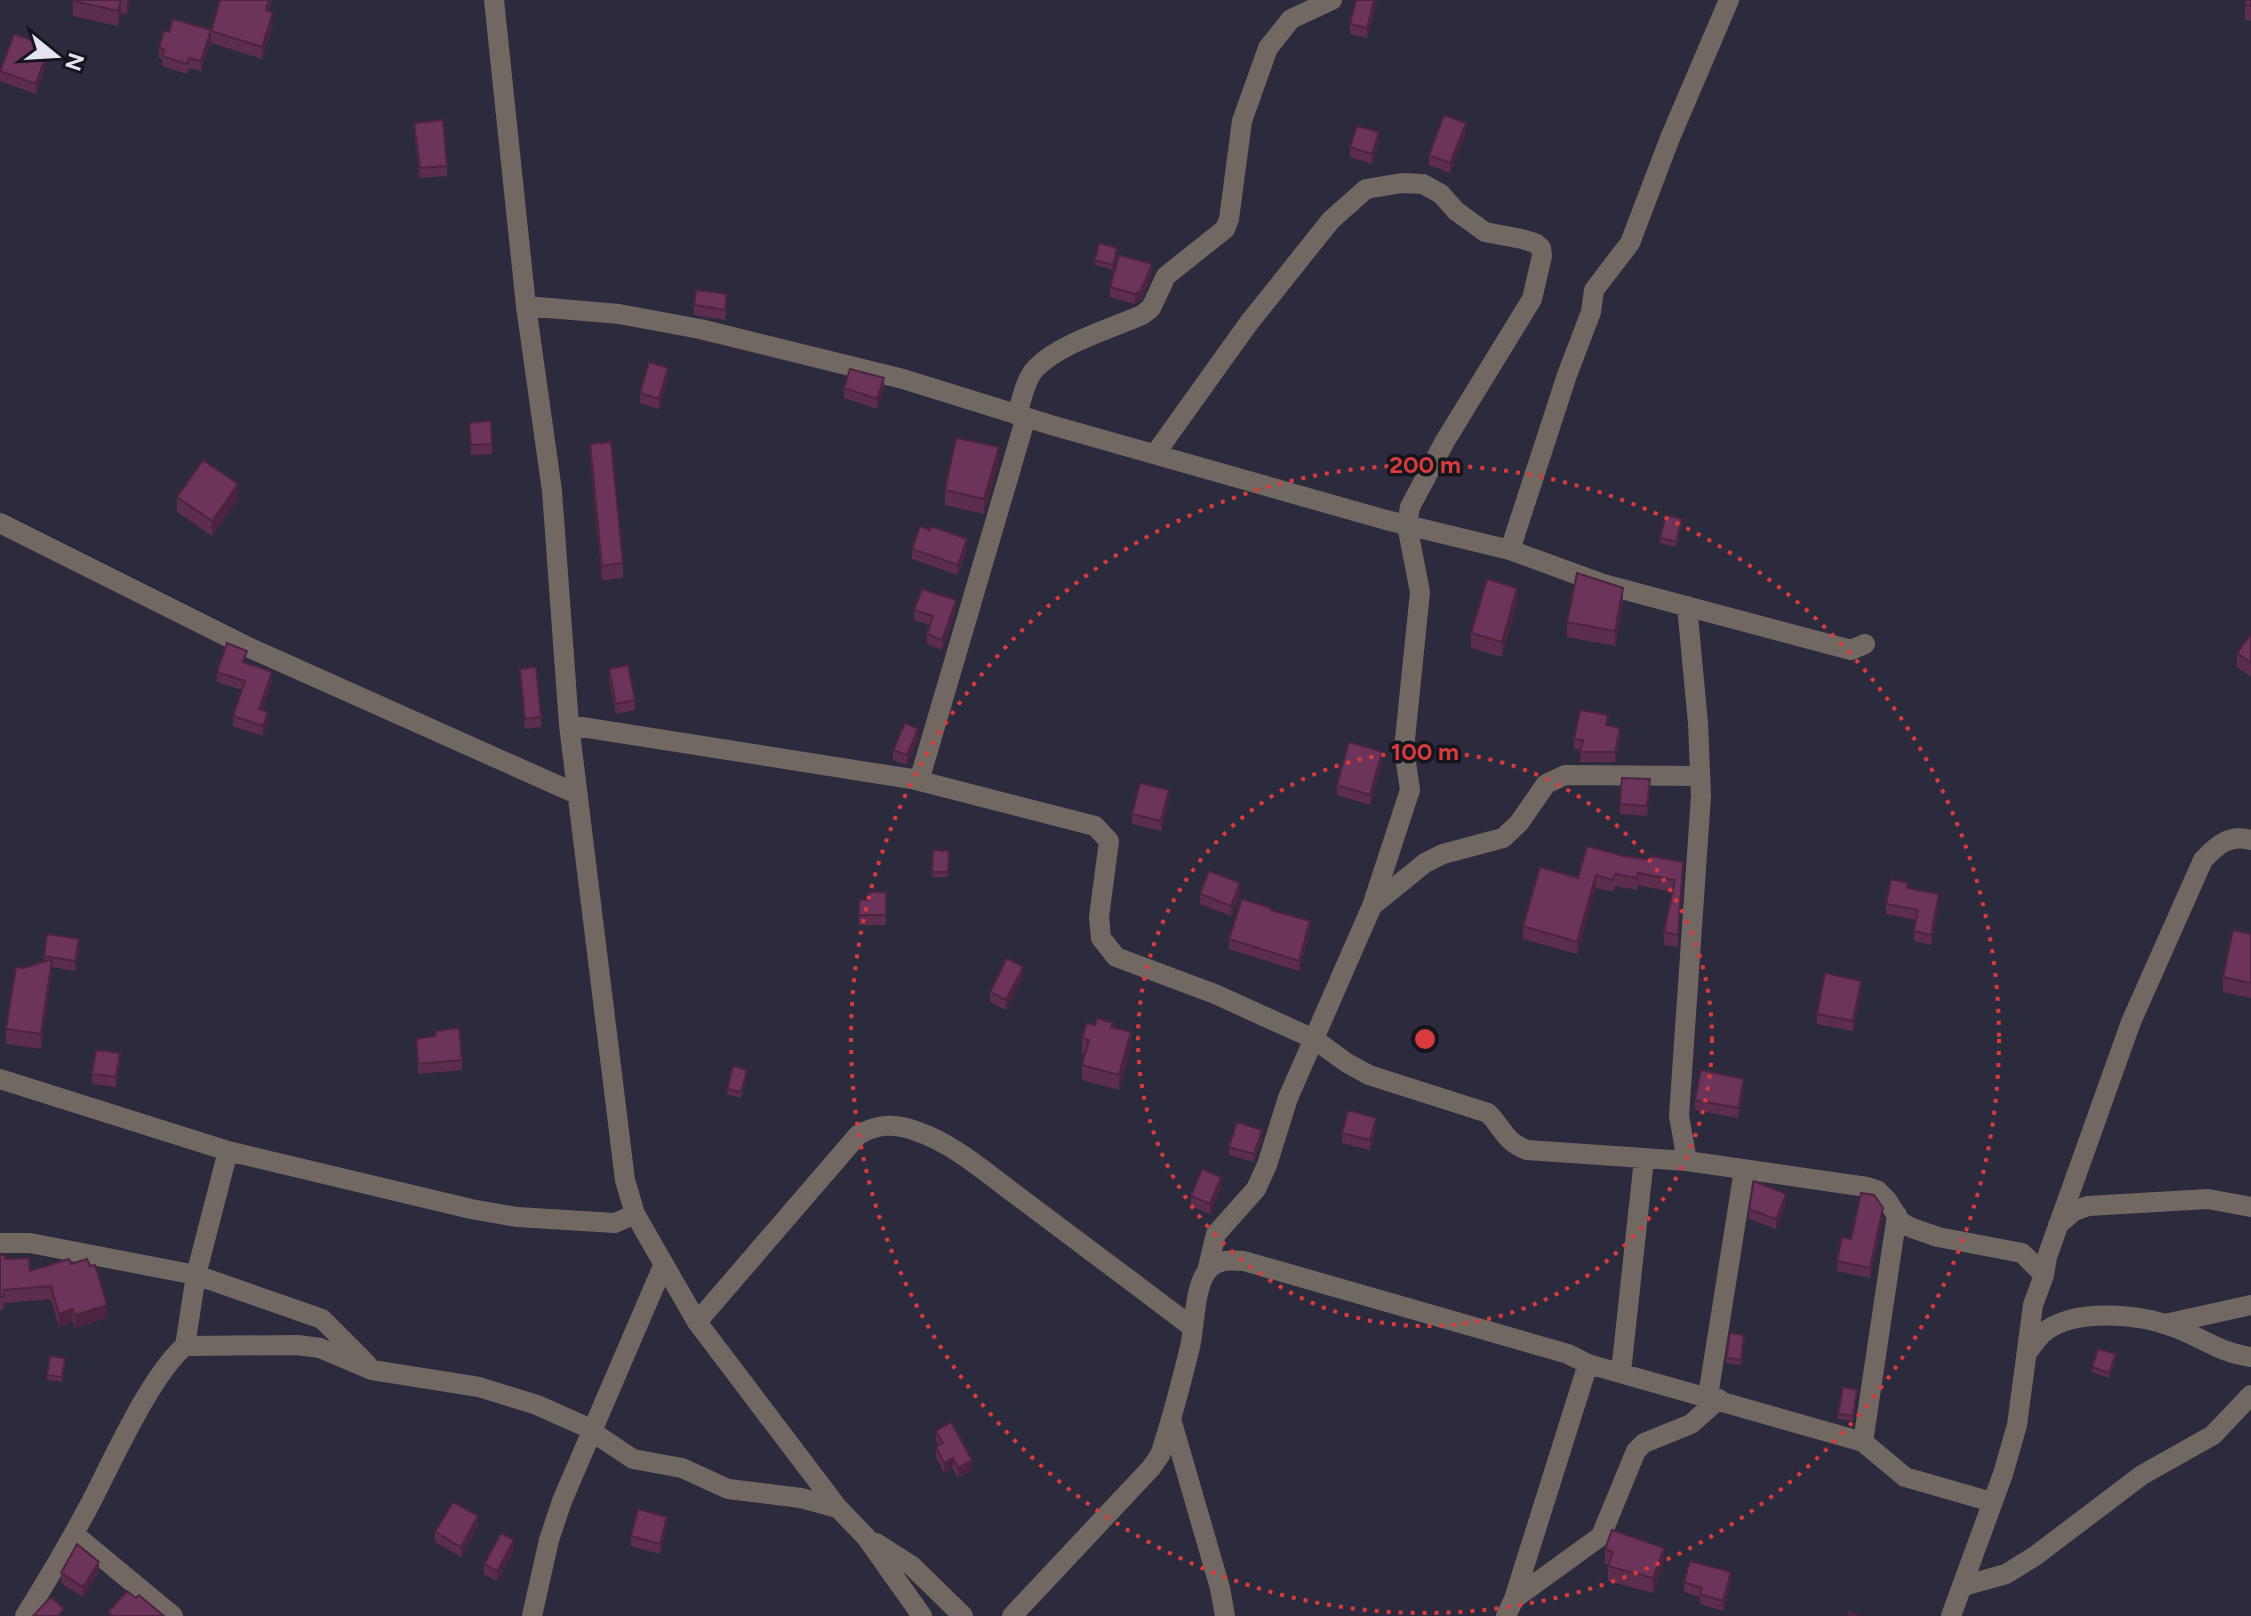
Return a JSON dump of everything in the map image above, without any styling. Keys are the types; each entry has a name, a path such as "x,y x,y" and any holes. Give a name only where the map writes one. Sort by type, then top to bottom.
{"street":[{"path":"494,0 526,306 552,491 569,725 625,1180 635,1214 697,1322 838,1508 866,1537 922,1616"},
{"path":"919,781 1022,416 1026,385 1035,368 1063,349 1142,315 1151,308 1166,276 1225,229 1242,121 1268,48 1291,19 1332,0"},
{"path":"1510,550 1591,312 1594,290 1630,243 1670,138 1729,0"},
{"path":"1012,1616 1160,1455 1193,1328 1200,1283 1207,1271 1216,1234 1256,1189 1267,1165 1288,1098 1372,906 1410,790 1404,749 1412,643 1420,592 1407,525 1410,507 1419,486 1532,299 1541,248 1535,243 1485,232 1469,222 1441,194 1423,184 1402,183 1366,189 1331,220 1248,324 1155,454"},
{"path":"526,306 619,314 700,329 903,379 1022,416 1407,525 1510,550 1603,584 1851,650 1865,644"},
{"path":"0,523 250,648 577,794"},
{"path":"1687,606 1700,776 1699,856 1679,1116 1687,1161"},
{"path":"569,725 919,781 1095,826 1109,841 1099,917 1101,938 1116,957 1215,994 1314,1039 1369,1075 1488,1113 1498,1123 1507,1140 1527,1150 1687,1161 1867,1187 1877,1190 1901,1222 1912,1228 1938,1237 2022,1253 2044,1275"},
{"path":"1372,906 1425,863 1443,854 1503,838 1519,823 1546,784 1565,775 1700,776"},
{"path":"1951,1616 2017,1425 2033,1305 2047,1257 2131,1022 2203,860 2219,844 2230,839 2251,840"},
{"path":"0,1079 228,1151 471,1209 517,1217 615,1223 635,1214"},
{"path":"697,1322 858,1135 873,1127 890,1125 933,1138 972,1163 1193,1328"},
{"path":"185,1346 196,1275 228,1151"},
{"path":"1621,1372 1644,1159"},
{"path":"1510,1607 1601,1536 1636,1451 1644,1443 1691,1424 1714,1398 1744,1170"},
{"path":"2058,1225 2074,1211 2088,1206 2208,1199 2251,1207"},
{"path":"1863,1442 1897,1215"},
{"path":"0,1243 30,1243 196,1275 322,1319 372,1370"},
{"path":"1207,1271 1218,1262 1244,1261 1568,1354 1588,1364 1863,1442 1905,1477 1992,1502"},
{"path":"532,1616 558,1514 663,1266"},
{"path":"2165,1324 2251,1305"},
{"path":"2026,1354 2044,1333 2058,1324 2102,1315 2165,1324 2218,1350 2251,1357"},
{"path":"25,1616 74,1534 145,1401 173,1356 185,1346 308,1346 372,1370 479,1387 537,1405 594,1431 633,1459 694,1472 728,1489 801,1498 838,1508"},
{"path":"1510,1607 1588,1364"},
{"path":"1963,1586 2006,1574 2035,1556 2142,1475 2213,1435 2251,1395"},
{"path":"1171,1419 1220,1588 1225,1616"},
{"path":"74,1534 173,1616"},
{"path":"866,1537 912,1566 963,1616"}],"building":[{"path":"73,0 121,0 118,11"},
{"path":"220,0 269,0 266,10 273,12 262,47 211,31"},
{"path":"1356,0 1374,0 1367,28 1350,24"},
{"path":"173,19 211,30 201,61 189,58 187,64 162,56 164,49 159,48 164,30 169,32"},
{"path":"14,34 49,46 36,84 0,71"},
{"path":"1444,115 1466,123 1450,163 1429,155"},
{"path":"443,120 447,166 420,168 414,123"},
{"path":"1357,126 1379,132 1372,154 1350,147"},
{"path":"1099,243 1117,248 1113,265 1095,260"},
{"path":"1119,255 1152,264 1141,290 1135,294 1110,287"},
{"path":"696,290 727,294 725,310 694,305"},
{"path":"649,362 668,368 659,399 640,393"},
{"path":"850,369 884,378 877,399 844,388"},
{"path":"491,421 492,444 471,445 469,423"},
{"path":"956,438 999,447 984,499 945,490"},
{"path":"611,442 623,563 602,566 590,444"},
{"path":"203,460 238,484 212,521 177,497"},
{"path":"1666,515 1682,519 1676,542 1660,538"},
{"path":"920,526 930,530 931,526 967,539 958,565 912,549"},
{"path":"1577,573 1623,588 1615,631 1567,622"},
{"path":"1487,579 1517,588 1502,642 1471,633"},
{"path":"922,589 956,600 942,640 927,634 933,616 914,610"},
{"path":"2251,634 2251,663 2237,653"},
{"path":"227,643 247,651 243,662 272,672 259,709 268,712 263,726 233,716 245,681 217,672"},
{"path":"628,665 635,700 616,704 609,669"},
{"path":"536,667 541,717 525,719 520,669"},
{"path":"1580,710 1608,715 1606,725 1620,728 1615,752 1580,752 1583,740 1574,739"},
{"path":"905,723 918,729 907,755 893,750"},
{"path":"1349,742 1382,752 1370,795 1337,785"},
{"path":"1622,778 1650,779 1647,806 1620,804"},
{"path":"1140,783 1169,790 1161,821 1132,814"},
{"path":"1587,846 1623,856 1650,860 1651,856 1683,862 1678,935 1664,932 1675,880 1638,873 1637,878 1615,874 1613,880 1596,875 1577,942 1523,926 1540,867 1578,878"},
{"path":"933,850 949,851 948,872 932,872"},
{"path":"1209,871 1240,883 1231,906 1200,894"},
{"path":"1891,879 1908,883 1907,888 1939,894 1931,935 1914,931 1918,910 1886,904"},
{"path":"869,892 886,892 886,915 859,915 859,900 869,900"},
{"path":"1242,899 1310,921 1299,961 1229,939"},
{"path":"2233,930 2251,934 2251,983 2223,977"},
{"path":"47,934 79,939 75,961 44,956"},
{"path":"1007,958 1023,967 1006,1000 990,992"},
{"path":"52,959 41,1034 6,1029 16,967 24,968"},
{"path":"1825,973 1861,981 1853,1021 1817,1014"},
{"path":"1097,1018 1113,1023 1111,1027 1131,1032 1119,1075 1082,1065 1089,1040 1082,1038 1087,1023 1095,1025"},
{"path":"459,1028 462,1060 418,1064 416,1039 436,1036 435,1031"},
{"path":"96,1050 120,1053 116,1077 92,1074"},
{"path":"733,1066 747,1070 741,1092 727,1089"},
{"path":"1701,1070 1744,1079 1738,1108 1695,1100"},
{"path":"1348,1110 1376,1118 1370,1140 1342,1133"},
{"path":"1237,1122 1262,1130 1254,1154 1229,1147"},
{"path":"1202,1169 1221,1177 1210,1204 1191,1196"},
{"path":"1754,1181 1786,1194 1776,1219 1749,1209"},
{"path":"1861,1193 1874,1195 1883,1208 1870,1268 1837,1261 1842,1237 1851,1239"},
{"path":"0,1255 5,1255 5,1259 29,1258 30,1271 69,1259 71,1264 87,1259 90,1266 95,1265 107,1305 75,1315 73,1309 59,1314 51,1286 4,1290 3,1297 0,1297"},
{"path":"1730,1333 1744,1335 1741,1360 1726,1358"},
{"path":"2098,1349 2116,1354 2109,1373 2092,1367"},
{"path":"50,1356 65,1358 62,1377 47,1375"},
{"path":"1843,1387 1857,1390 1853,1416 1838,1414"},
{"path":"951,1422 972,1460 958,1468 953,1458 944,1463 936,1447 943,1443 936,1431"},
{"path":"453,1502 478,1516 461,1547 435,1532"},
{"path":"638,1509 667,1517 660,1544 631,1536"},
{"path":"1612,1530 1664,1548 1653,1578 1608,1566 1613,1552 1605,1549"},
{"path":"501,1533 514,1540 497,1571 484,1564"},
{"path":"77,1544 99,1562 83,1587 61,1573"},
{"path":"1690,1561 1731,1572 1723,1601 1700,1594 1702,1588 1684,1582"},
{"path":"127,1591 136,1598 139,1595 164,1616 113,1616 108,1612"},
{"path":"51,1597 64,1609 58,1616 33,1616"}]}
